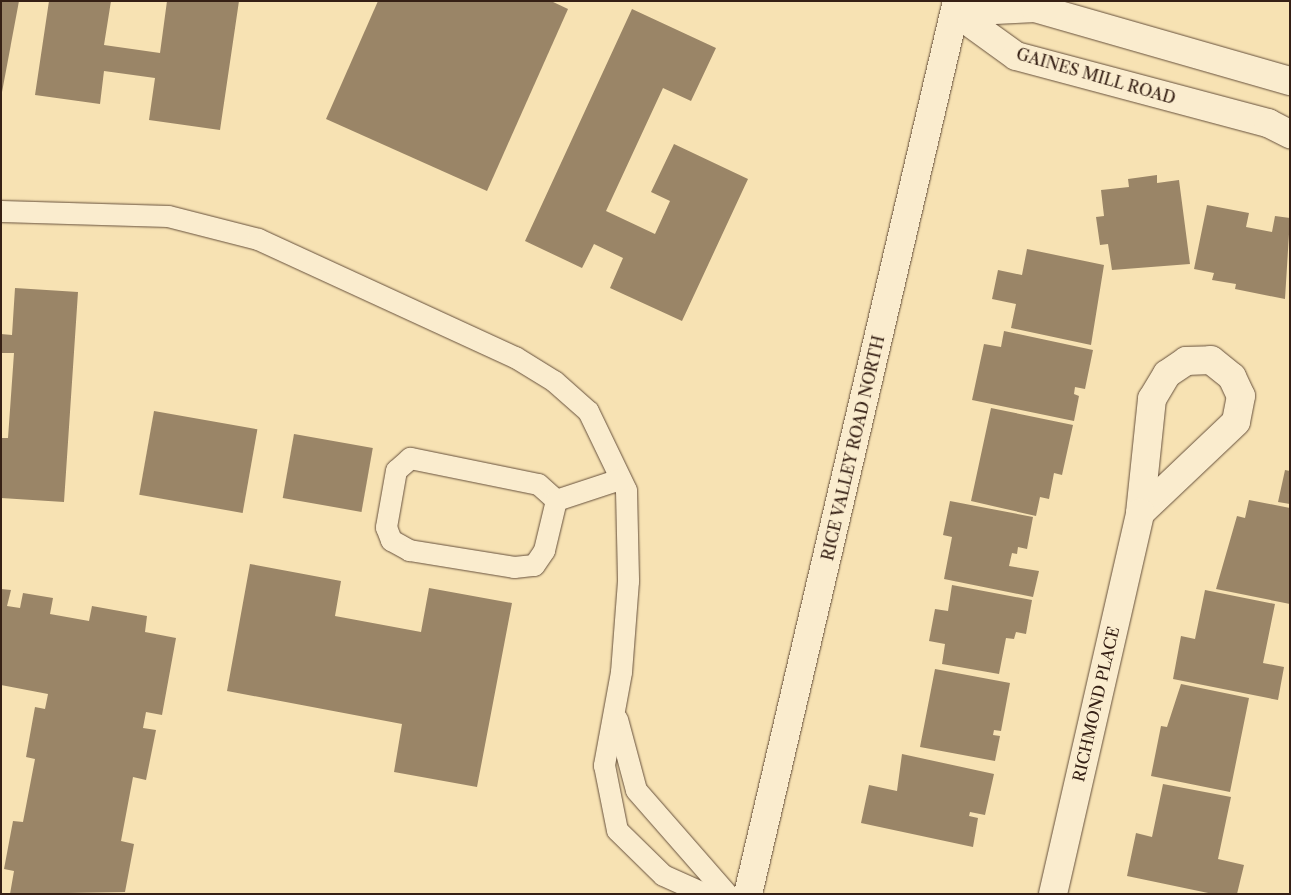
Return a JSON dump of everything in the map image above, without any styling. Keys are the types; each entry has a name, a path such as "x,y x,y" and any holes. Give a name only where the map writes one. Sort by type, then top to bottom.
{"street":[{"path":"956,6 1035,8 1290,81"},
{"name":"GAINES MILL ROAD","path":"956,6 1016,56 1268,123 1290,134"},
{"name":"RICE VALLEY ROAD NORTH","path":"748,894 956,6"},
{"name":"RICHMOND PLACE","path":"1053,894 1140,514 1152,400 1167,374 1186,361 1211,360 1232,377 1241,396 1236,422 1140,514"}],"lane":[{"path":"1,211 168,216 258,239 515,357 554,381 588,410 626,490 628,581 615,714 604,765 617,830 663,876 705,894"},
{"path":"410,458 538,484 556,500 544,550 534,565 514,567 409,550 391,540 386,527 396,470 410,458"},
{"path":"556,500 620,479"},
{"path":"615,714 636,790 727,894"}],"building":[{"path":"1,1 19,1 2,92 1,92"},
{"path":"49,1 111,1 104,45 160,53 167,1 239,1 220,130 149,120 155,78 104,71 100,104 35,95"},
{"path":"378,1 551,1 568,9 487,191 326,119"},
{"path":"632,9 716,48 691,101 663,88 606,211 655,234 670,201 651,192 674,144 748,179 682,321 610,288 623,258 594,244 582,268 525,241"},
{"path":"1157,175 1157,183 1179,180 1190,264 1112,270 1108,244 1100,245 1096,217 1104,216 1101,190 1129,187 1128,179"},
{"path":"1207,205 1249,213 1246,227 1272,232 1275,216 1290,218 1285,299 1235,289 1236,284 1212,280 1214,273 1194,269"},
{"path":"1027,249 1104,265 1091,345 1011,328 1016,304 992,299 998,270 1022,275"},
{"path":"15,288 78,292 64,502 1,498 1,438 8,438 14,353 1,353 1,334 12,335"},
{"path":"1004,331 1093,350 1085,389 1075,387 1074,394 1079,396 1074,421 972,400 984,344 1001,347"},
{"path":"991,408 1073,425 1062,475 1054,473 1049,499 1040,497 1036,516 971,501"},
{"path":"154,411 257,429 243,513 139,495"},
{"path":"294,434 373,448 361,512 283,498"},
{"path":"1285,470 1290,471 1290,504 1278,502"},
{"path":"1249,500 1290,508 1290,604 1216,589 1237,516 1245,518"},
{"path":"950,501 1033,517 1027,549 1018,547 1017,554 1012,553 1009,566 1039,571 1033,597 944,579 952,537 943,535"},
{"path":"250,564 341,581 335,616 421,632 429,588 512,603 477,787 394,772 402,724 227,691"},
{"path":"952,585 1032,600 1026,634 1016,632 1014,639 1006,638 999,674 942,664 945,644 929,641 935,609 948,611"},
{"path":"1,589 11,590 7,606 20,608 23,593 53,598 50,614 89,621 92,606 147,616 145,632 176,638 162,715 146,712 143,728 156,730 146,780 133,777 121,841 134,844 125,892 10,894 14,871 4,869 13,821 23,822 35,759 26,757 35,707 45,709 48,694 1,685"},
{"path":"1205,590 1275,604 1263,663 1284,667 1278,700 1173,679 1181,636 1195,639"},
{"path":"935,669 1010,683 1001,731 994,730 993,735 1000,736 995,761 920,747"},
{"path":"1181,684 1249,698 1230,792 1151,776 1161,726 1167,727"},
{"path":"902,754 994,774 985,815 970,812 969,816 978,818 973,847 861,823 869,785 897,791"},
{"path":"1163,784 1231,797 1218,859 1244,865 1237,894 1213,894 1127,876 1136,833 1152,837"}]}
